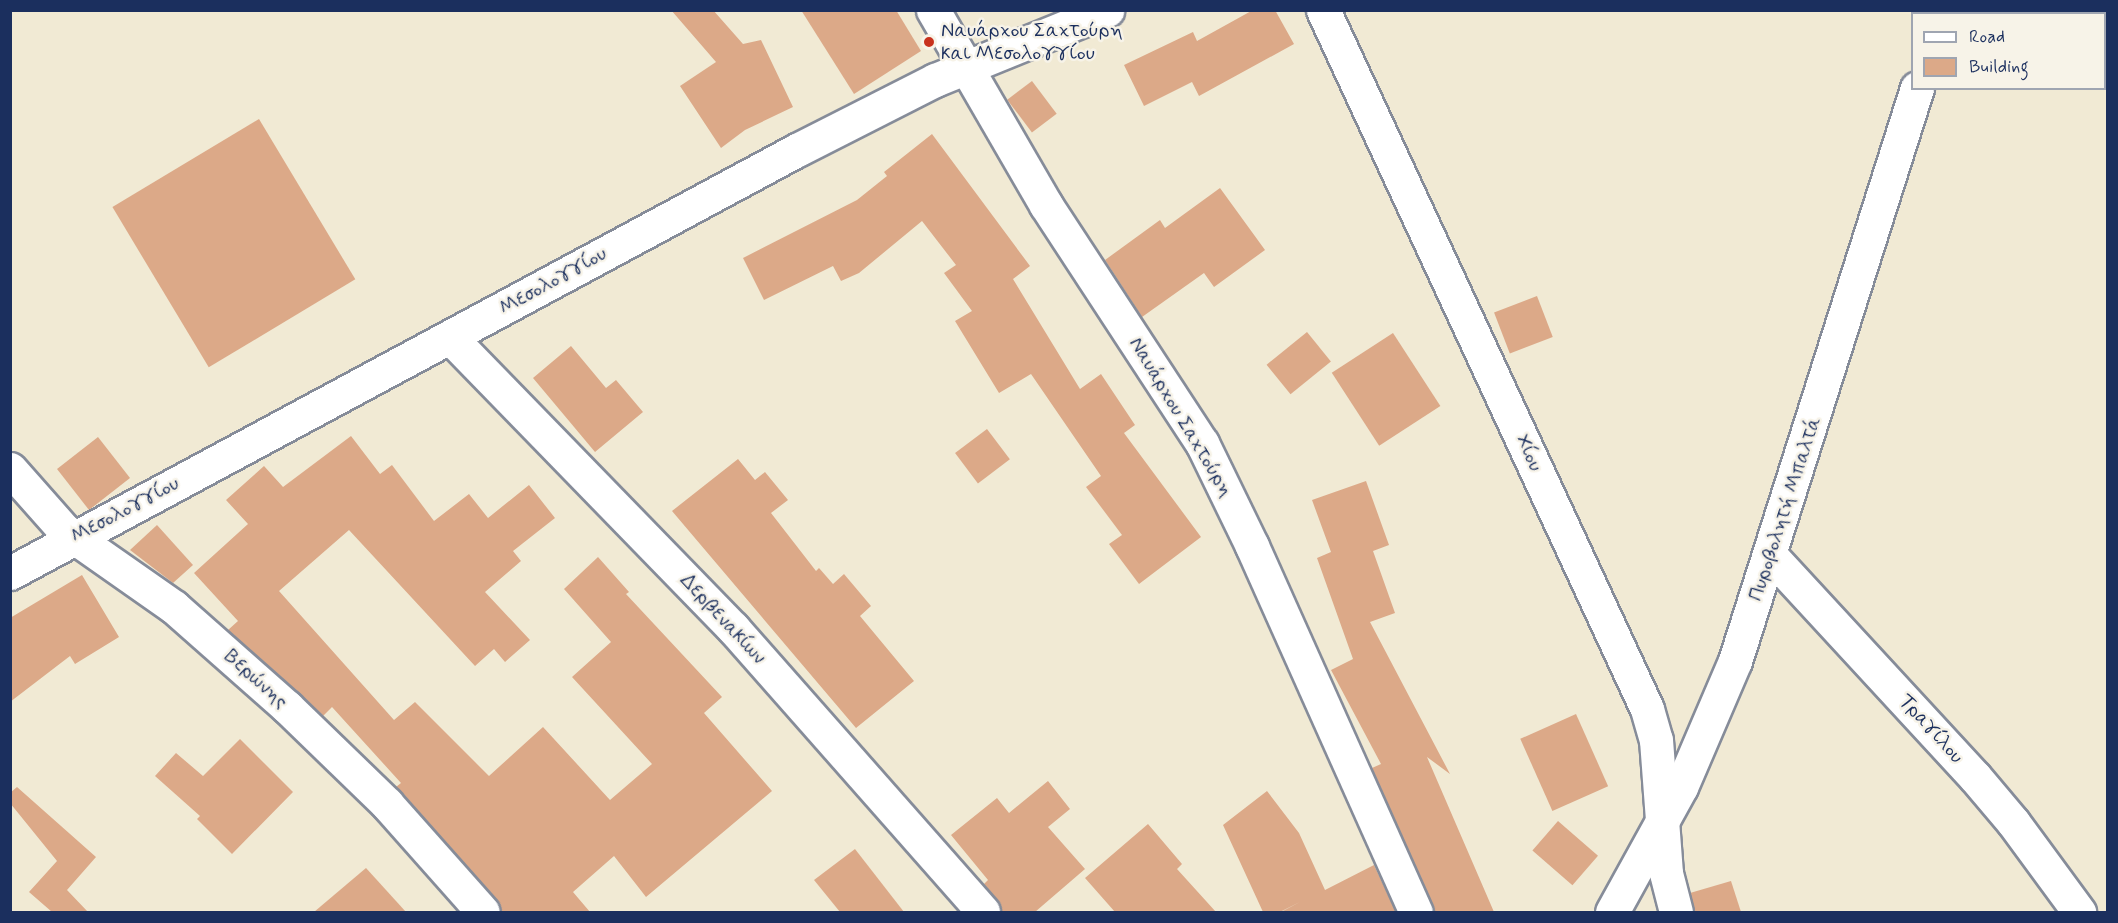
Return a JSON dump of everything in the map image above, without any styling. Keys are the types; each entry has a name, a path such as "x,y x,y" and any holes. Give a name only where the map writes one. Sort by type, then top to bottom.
{"street":[{"name":"Ναυάρχου Σαχτούρη","path":"933,10 1046,205 1141,347 1216,470 1416,912"},
{"name":"Μεσολογγίου","path":"10,573 797,150 967,66 1107,10"},
{"name":"Χίου","path":"1323,10 1631,671 1656,740 1666,873 1676,912"},
{"name":"Πυροβολητή Μπαλτά","path":"1612,912 1663,823 1717,708 1771,556 1916,90"},
{"name":"Δερβενακίων","path":"450,337 733,628 983,912"},
{"name":"Βερώνης","path":"10,469 75,537 174,607 287,707 387,804 483,912"},
{"name":"Τραγίλου","path":"1771,556 1975,777 2013,822 2079,912"}],"building":[{"path":"671,10 713,10 743,44 761,40 793,107 745,130 721,148 680,86 716,62"},
{"path":"801,10 896,10 921,51 854,94"},
{"path":"1253,10 1275,10 1294,44 1199,96 1192,82 1144,106 1124,65 1193,32 1197,41"},
{"path":"1032,81 1057,114 1032,132 1007,100"},
{"path":"259,119 355,279 209,367 112,207"},
{"path":"932,134 1030,266 1013,279 1080,389 1101,374 1135,425 1124,433 1201,537 1139,584 1109,544 1122,535 1086,487 1101,476 1031,374 999,393 955,321 972,311 944,273 956,265 922,221 859,273 841,281 833,266 764,300 743,258 857,200 887,176 884,172"},
{"path":"1220,188 1265,250 1214,287 1204,273 1142,317 1105,260 1160,220 1165,228"},
{"path":"1537,296 1553,337 1510,354 1494,312"},
{"path":"1307,332 1331,362 1291,394 1267,365"},
{"path":"1393,333 1440,406 1379,446 1332,373"},
{"path":"571,346 606,388 616,380 643,412 595,452 533,378"},
{"path":"987,429 1010,459 978,483 955,453"},
{"path":"351,436 380,474 392,465 434,521 469,494 488,518 529,485 555,518 513,551 521,561 485,592 530,640 505,662 494,649 475,666 349,530 279,591 394,720 415,702 489,776 543,727 610,800 652,764 572,677 611,642 564,589 598,557 629,592 626,594 722,697 704,713 772,791 646,897 614,856 573,892 590,912 502,912 497,900 396,787 401,783 332,707 323,716 228,630 238,621 194,573 248,524 226,500 264,466 283,487"},
{"path":"98,437 130,478 89,510 57,469"},
{"path":"738,459 755,480 765,472 788,500 771,513 816,571 819,568 833,584 844,574 871,606 860,616 914,681 856,728 672,511"},
{"path":"1366,481 1389,545 1373,551 1395,613 1370,622 1450,774 1427,757 1494,912 1434,912 1372,768 1381,764 1331,670 1353,659 1317,558 1331,552 1312,500"},
{"path":"157,525 193,565 173,583 130,550"},
{"path":"82,575 119,637 75,664 70,656 10,702 10,618"},
{"path":"1576,714 1608,786 1552,811 1520,739"},
{"path":"240,739 293,792 232,854 197,819 200,816 155,776 176,753 203,776"},
{"path":"1048,781 1070,809 1048,827 1085,869 1035,912 1001,912 997,900 984,884 988,880 951,835 997,798 1009,813"},
{"path":"17,787 96,857 67,890 88,912 52,912 29,892 57,861 10,803 10,793"},
{"path":"1267,791 1299,833 1325,890 1374,865 1396,912 1281,912 1300,902 1280,912 1263,912 1223,825"},
{"path":"1558,821 1598,856 1572,885 1532,850"},
{"path":"1148,824 1182,864 1177,869 1216,912 1115,912 1085,878"},
{"path":"855,849 904,912 840,912 814,880"},
{"path":"366,868 406,912 314,912"},
{"path":"1731,881 1741,912 1694,912 1690,893"}],"place":[{"name":"Ναυάρχου Σαχτούρη και Μεσολογγίου","path":"929,42"}]}
